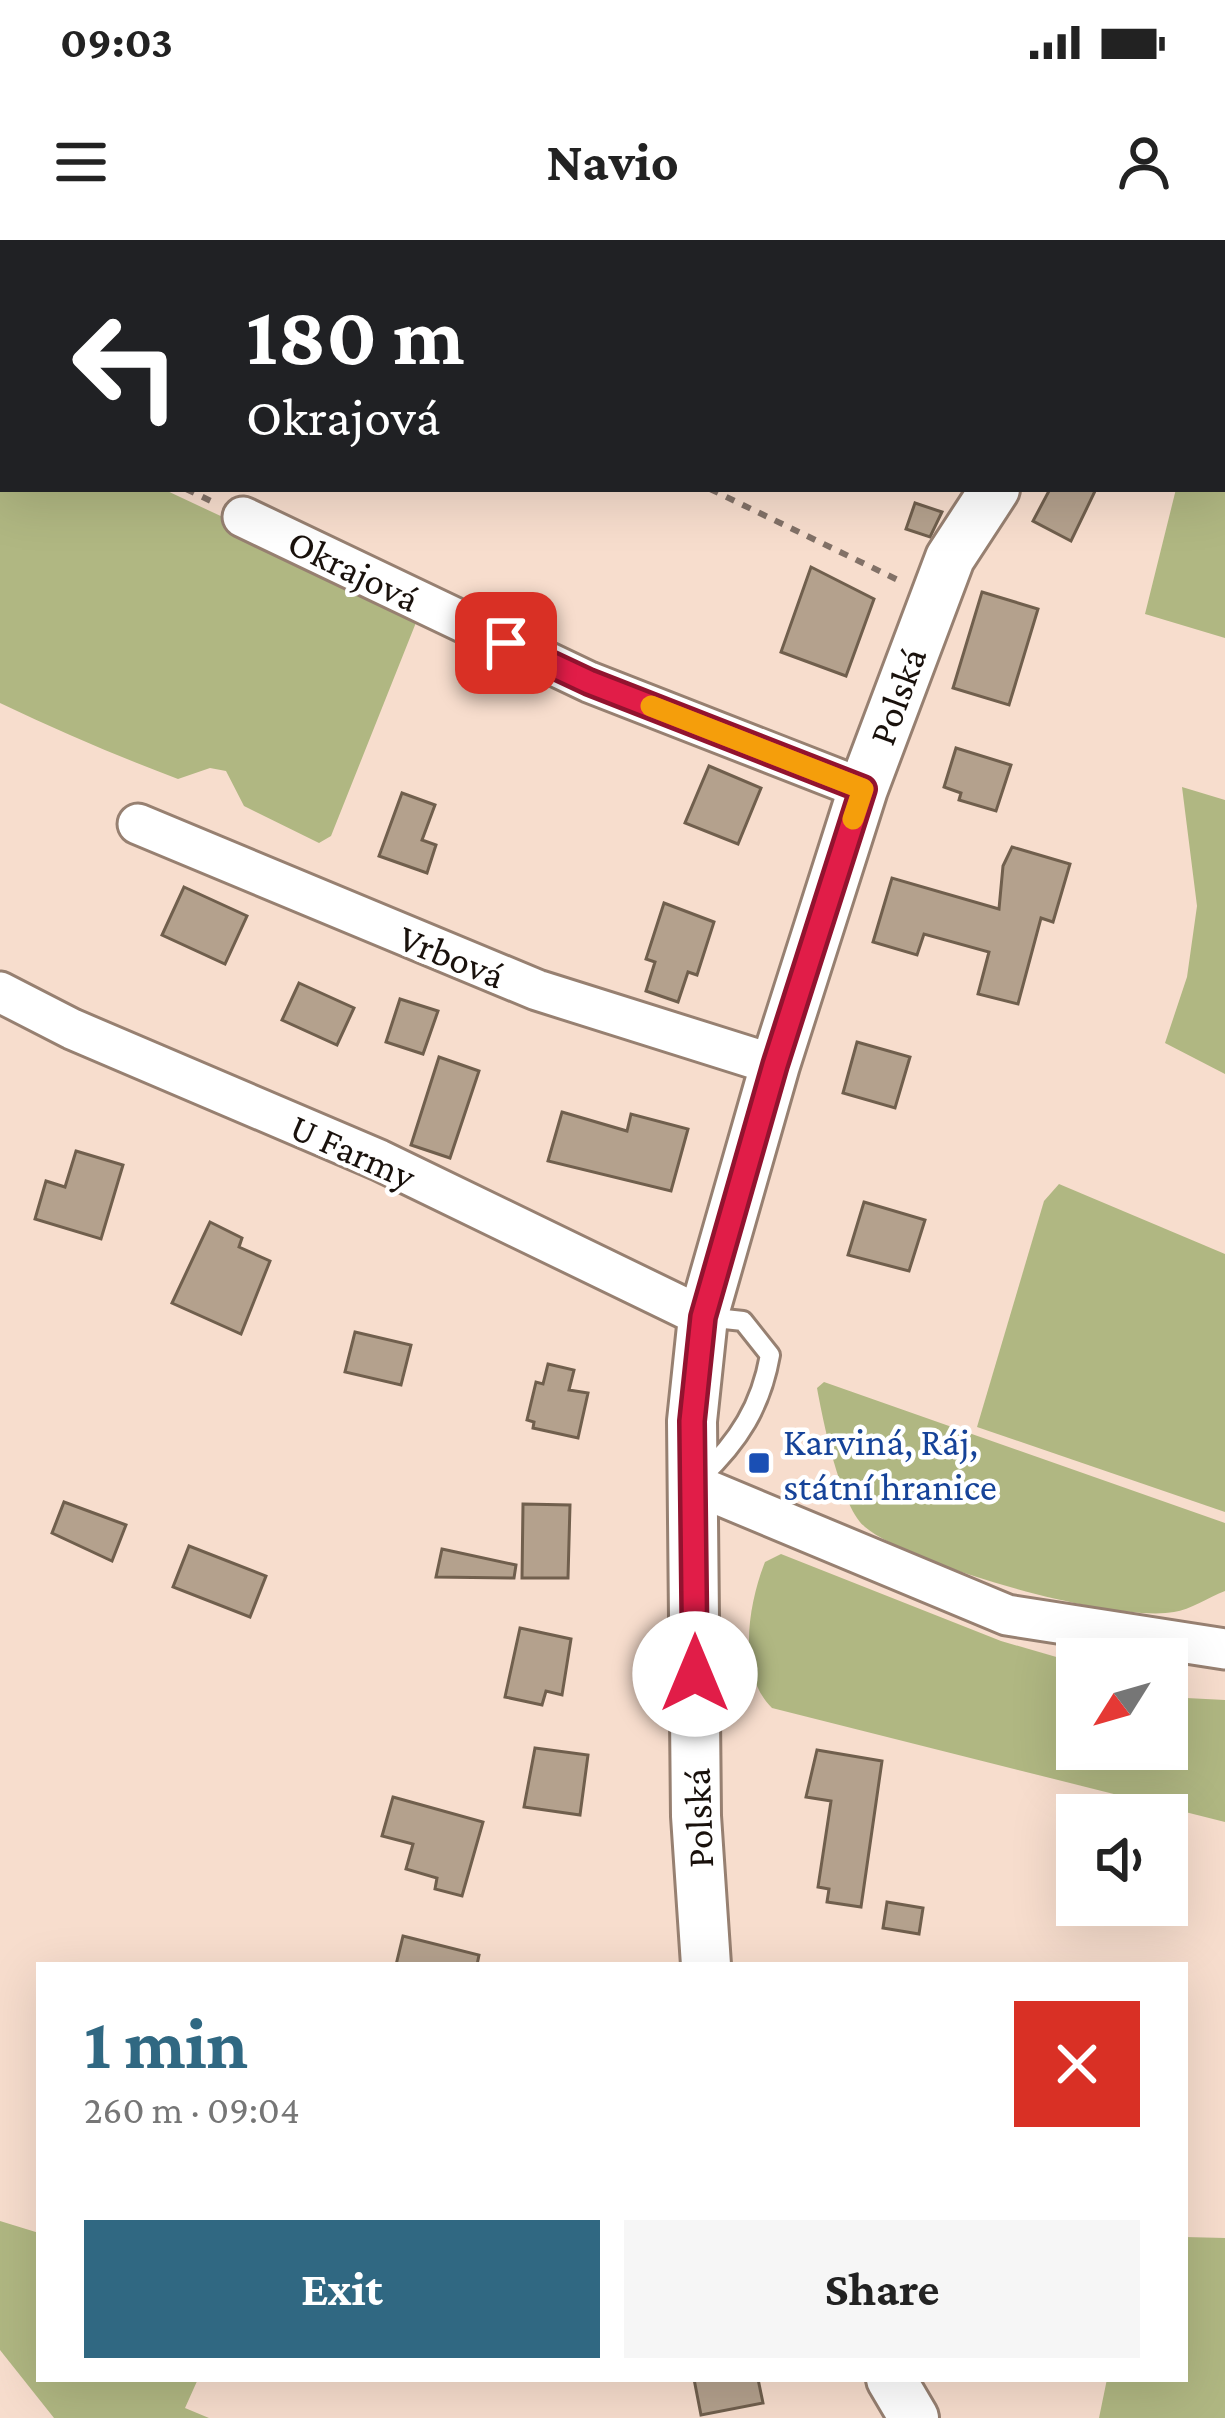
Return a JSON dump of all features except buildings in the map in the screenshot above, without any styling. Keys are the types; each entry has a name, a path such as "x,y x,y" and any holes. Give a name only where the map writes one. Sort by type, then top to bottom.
{"street":[{"name":"Polská","path":"706,1962 696,1816 692,1421 703,1317 775,1065 863,789 942,578 993,492"},
{"name":"Okrajová","path":"243,518 589,682 863,789"},
{"name":"Vrbová","path":"138,824 537,990 775,1065"},
{"name":"U Farmy","path":"0,992 72,1029 379,1160 703,1317"},
{"path":"693,1484 1007,1615 1225,1649"},
{"path":"893,2382 914,2418"}],"lane":[{"path":"693,1484 729,1451 762,1397 770,1355 743,1321 703,1317"}],"path":[{"path":"718,492 942,578"}],"green space":[{"path":"0,492 169,492 421,610 331,836 319,843 244,806 226,771 210,768 178,779 0,703"},
{"path":"1175,492 1225,492 1225,638 1145,614"},
{"path":"1182,787 1225,800 1225,1074 1165,1043 1187,977 1197,906"},
{"path":"1059,1184 1225,1254 1225,1512 977,1427 1044,1201"},
{"path":"824,1382 1225,1523 1225,1591 1174,1612 1107,1609 967,1574 889,1542 865,1527 848,1501 820,1403 817,1388"},
{"path":"781,1554 1001,1641 1056,1657 1056,1770 1188,1770 1188,1698 1225,1700 1225,1822 1188,1813 1188,1794 1114,1794 772,1708 754,1677 749,1638 765,1562"},
{"path":"0,2221 36,2232 36,2382 197,2382 185,2408 209,2418 54,2418 0,2350"},
{"path":"1188,2237 1225,2238 1225,2418 1099,2418 1106,2382 1188,2382"}],"slow traffic":[{"path":"651,706 863,789 853,819"}],"place":[{"name":"Karviná, Ráj, státní hranice","path":"759,1463"}],"route":[{"path":"506,643 589,682 863,789 775,1065 703,1317 692,1421 695,1674"}]}
